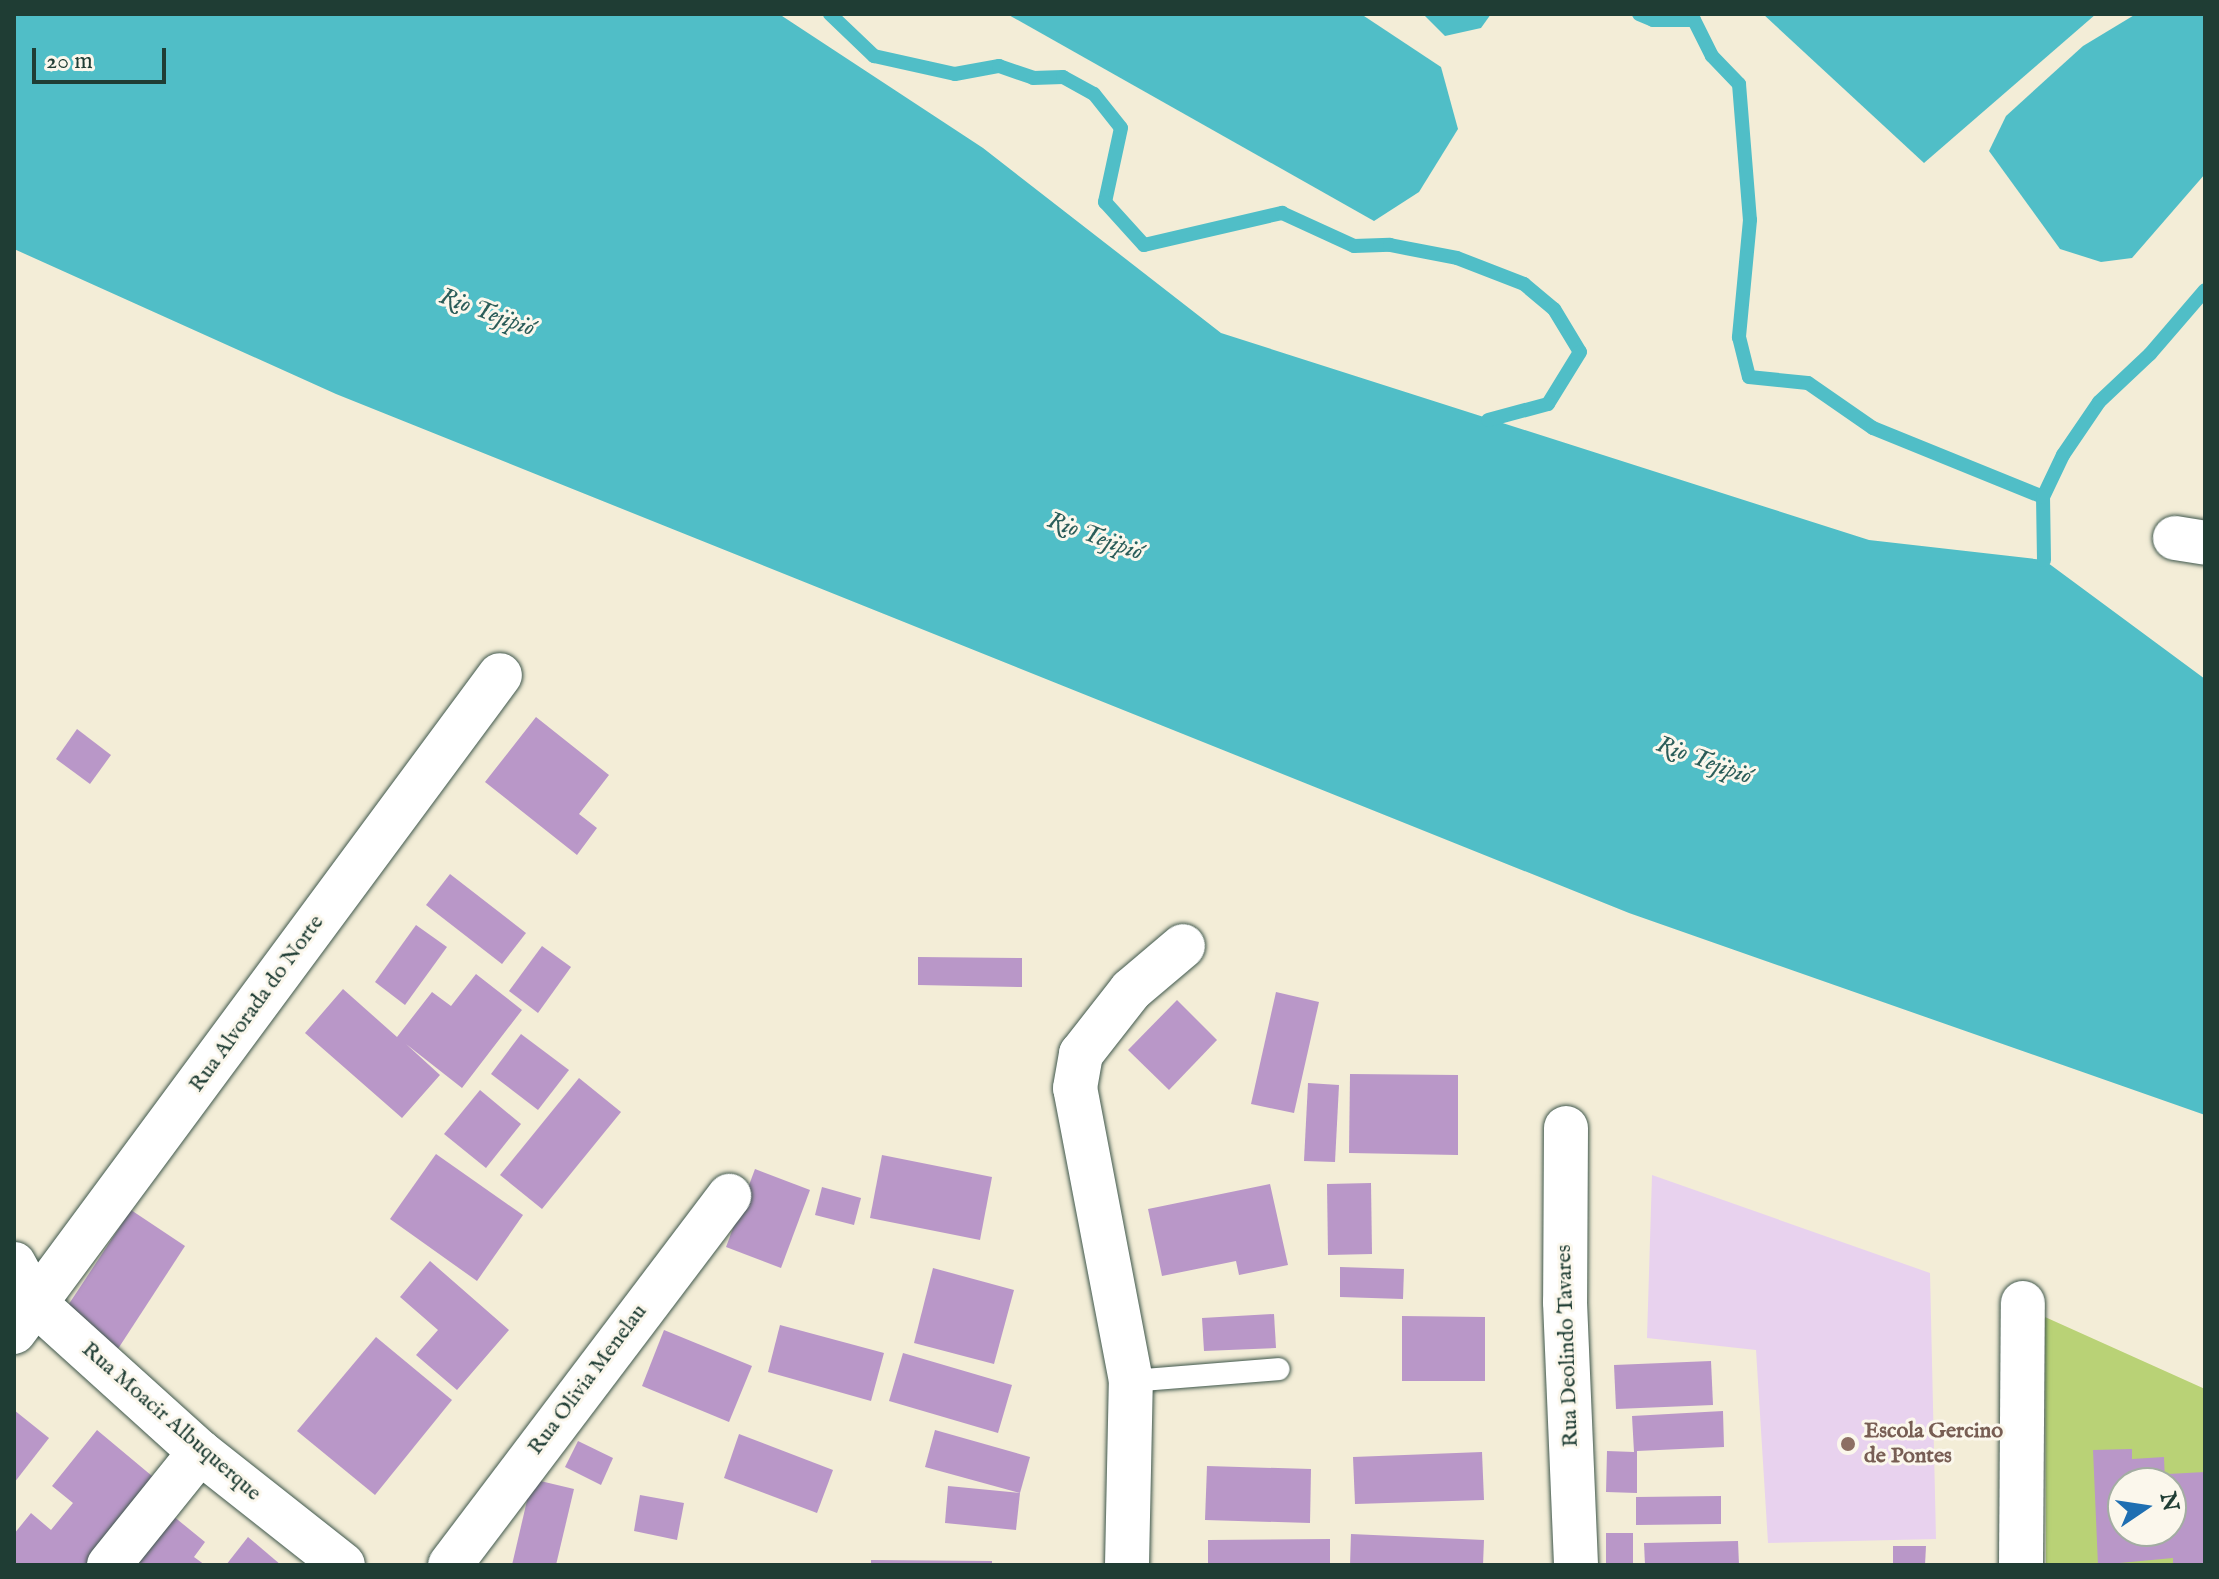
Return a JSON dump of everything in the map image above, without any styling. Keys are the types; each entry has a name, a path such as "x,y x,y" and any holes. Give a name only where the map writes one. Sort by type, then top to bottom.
{"street":[{"name":"Rua Alvorada do Norte","path":"21,1322 500,675"},
{"path":"1127,1565 1131,1381 1075,1088 1081,1054 1131,990 1183,946"},
{"name":"Rua Deolindo Tavares","path":"1566,1128 1565,1302 1576,1565"},
{"name":"Rua Olivia Menelau","path":"450,1565 729,1196"},
{"name":"Rua Moacir Albuquerque","path":"14,1264 21,1322 200,1452 343,1565"},
{"path":"2021,1565 2023,1303"},
{"path":"109,1565 200,1452"}],"lane":[{"path":"1131,1381 1279,1369"}],"shaded area":[{"name":"Escola Gercino de Pontes","path":"1652,1175 1930,1273 1936,1539 1768,1543 1756,1350 1647,1338"}],"green space":[{"path":"2045,1317 2205,1389 2205,1565 2046,1565"}],"water":[{"name":"Rio Tejipió","path":"14,14 779,14 983,148 1221,333 1869,540 2044,560 2205,679 2205,1115 1629,913 336,394 14,249"},
{"path":"1007,14 1361,14 1441,67 1458,129 1419,192 1374,221"},
{"path":"1423,14 1491,14 1481,28 1445,36"},
{"path":"1763,14 2096,14 1924,163"},
{"path":"2136,14 2205,14 2205,174 2132,258 2101,262 2060,249 1989,151 2006,116 2083,46"}],"building":[{"path":"536,717 609,775 579,814 597,828 577,855 485,782"},
{"path":"77,729 111,755 90,784 56,759"},
{"path":"450,874 526,933 502,964 426,905"},
{"path":"416,925 447,947 405,1005 375,982"},
{"path":"542,946 571,967 538,1013 509,991"},
{"path":"918,957 1022,958 1022,987 918,985"},
{"path":"476,974 522,1010 462,1088 406,1044 440,1075 402,1118 305,1033 343,989 397,1037 432,992 451,1006"},
{"path":"1276,992 1319,1002 1294,1113 1251,1104"},
{"path":"1177,1000 1217,1040 1169,1090 1128,1050"},
{"path":"521,1034 569,1070 538,1110 491,1074"},
{"path":"1350,1074 1458,1075 1458,1155 1349,1153"},
{"path":"579,1078 621,1112 542,1209 500,1175"},
{"path":"1308,1083 1339,1085 1335,1162 1304,1161"},
{"path":"480,1090 521,1124 486,1168 444,1134"},
{"path":"436,1154 523,1215 477,1281 390,1219"},
{"path":"882,1155 992,1177 980,1240 870,1218"},
{"path":"755,1169 810,1190 781,1268 726,1247"},
{"path":"1371,1183 1372,1254 1328,1255 1327,1184"},
{"path":"1270,1184 1288,1265 1239,1275 1236,1261 1162,1276 1148,1209"},
{"path":"822,1187 861,1198 854,1225 815,1215"},
{"path":"131,1210 185,1246 114,1355 59,1319"},
{"path":"430,1261 509,1330 457,1390 416,1355 438,1330 400,1297"},
{"path":"1340,1267 1404,1269 1403,1299 1340,1297"},
{"path":"933,1268 1014,1290 994,1364 914,1343"},
{"path":"1274,1314 1276,1348 1204,1351 1202,1318"},
{"path":"1402,1316 1485,1317 1485,1381 1402,1381"},
{"path":"780,1325 884,1353 871,1401 768,1372"},
{"path":"664,1330 752,1366 729,1422 642,1386"},
{"path":"376,1337 452,1400 375,1495 297,1431"},
{"path":"903,1353 1012,1385 998,1433 889,1401"},
{"path":"1711,1361 1713,1405 1616,1409 1614,1365"},
{"path":"14,1410 49,1438 14,1483"},
{"path":"1723,1411 1724,1447 1637,1451 1637,1493 1606,1492 1607,1451 1634,1452 1632,1416"},
{"path":"97,1430 158,1481 90,1565 14,1565 14,1534 31,1513 51,1530 73,1503 52,1486"},
{"path":"935,1430 1030,1457 1020,1493 925,1467"},
{"path":"739,1434 833,1470 817,1513 724,1478"},
{"path":"578,1441 613,1458 601,1485 565,1467"},
{"path":"2132,1449 2132,1459 2164,1457 2164,1467 2107,1467 2107,1547 2187,1547 2187,1473 2205,1472 2205,1565 2173,1565 2173,1558 2098,1565 2093,1450"},
{"path":"1482,1452 1484,1500 1355,1504 1353,1457"},
{"path":"1207,1466 1311,1469 1310,1523 1205,1520"},
{"path":"532,1479 574,1489 556,1565 512,1565"},
{"path":"948,1486 1020,1493 1016,1530 945,1523"},
{"path":"640,1495 684,1503 677,1540 634,1531"},
{"path":"1721,1496 1721,1524 1636,1525 1636,1497"},
{"path":"167,1511 205,1542 194,1557 205,1565 125,1565"},
{"path":"1606,1533 1633,1533 1633,1565 1606,1565"},
{"path":"1351,1534 1484,1540 1483,1565 1350,1565"},
{"path":"248,1537 281,1565 226,1565"},
{"path":"1330,1539 1330,1565 1208,1565 1208,1540"},
{"path":"1738,1541 1739,1565 1645,1565 1644,1543"},
{"path":"1893,1546 1926,1546 1925,1565 1893,1565"},
{"path":"871,1560 992,1561 992,1565 871,1565"}],"waterway":[{"path":"830,14 874,56 955,74 999,66 1033,78 1063,77 1094,94 1121,128 1105,202 1144,245 1282,213 1354,246 1390,245 1457,258 1524,284 1554,309 1580,352 1548,404 1488,420"},
{"path":"1639,14 1653,20 1694,20 1712,56 1739,84 1750,220 1739,337 1749,377 1808,383 1873,428 2043,497"},
{"path":"2044,560 2043,497 2063,455 2099,402 2150,354 2205,290"}],"place":[{"name":"Escola Gercino de Pontes","path":"1848,1444"}]}
